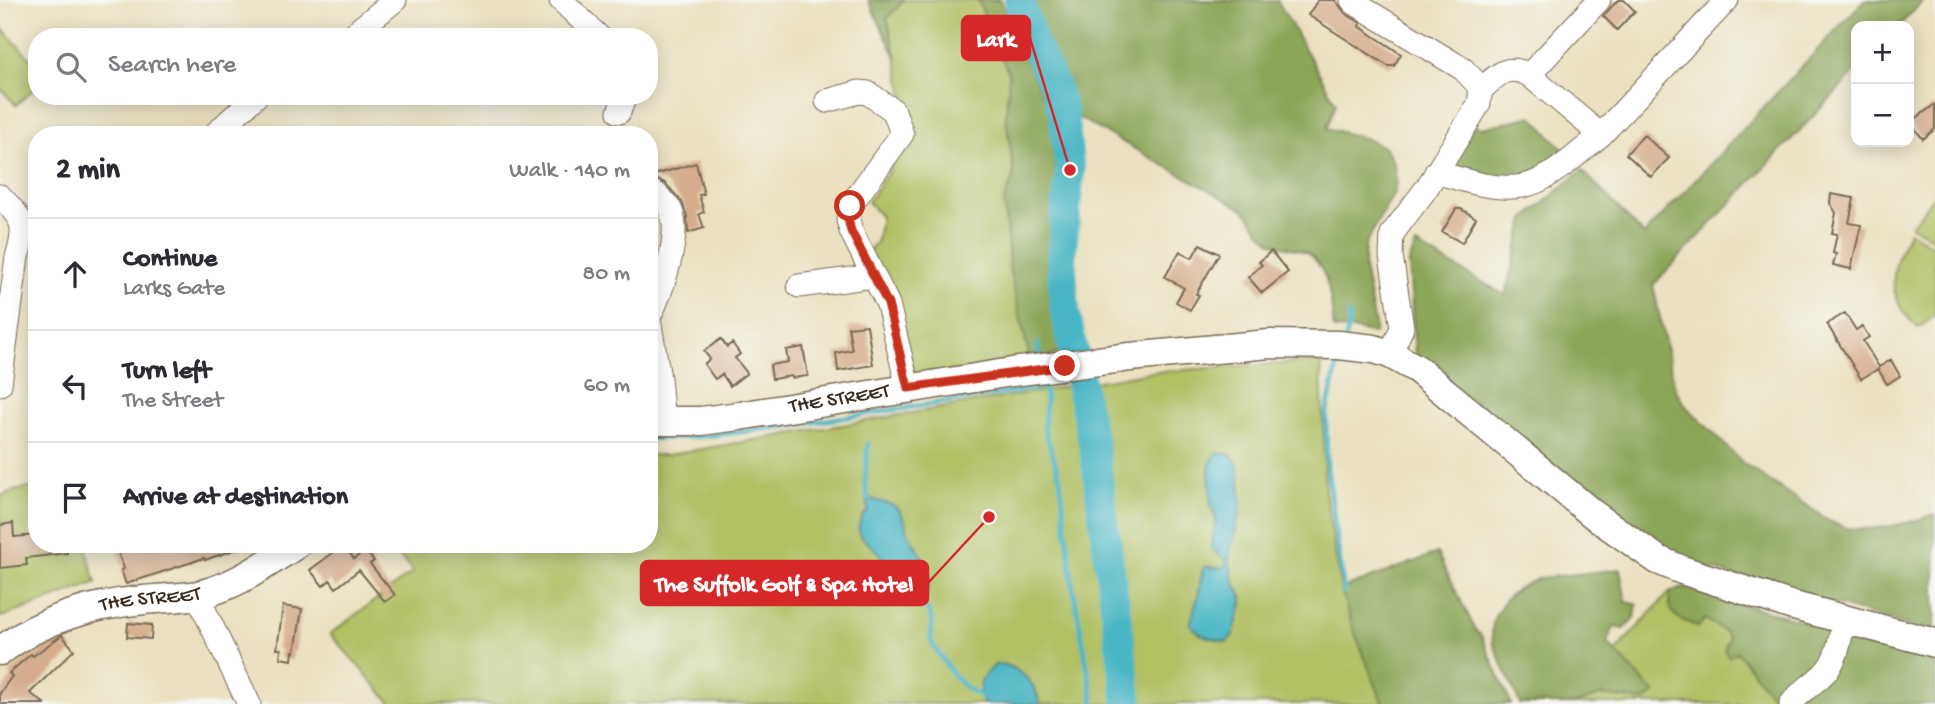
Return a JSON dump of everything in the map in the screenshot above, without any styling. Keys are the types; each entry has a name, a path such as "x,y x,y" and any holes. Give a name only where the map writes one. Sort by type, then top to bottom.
{"main road":[{"name":"THE STREET","path":"658,422 701,421 1077,364 1269,344 1347,345 1374,349 1390,354 1417,369 1594,515 1658,561 1790,605 1935,643"},
{"name":"THE STREET","path":"0,651 46,623 76,611 133,601 197,595 227,586 283,553"}],"street":[{"path":"361,28 395,0"},
{"path":"561,0 590,28"},
{"path":"1352,0 1463,69 1481,88 1479,104 1426,190 1392,233 1391,256 1402,328 1390,354"},
{"path":"1529,75 1599,0"},
{"path":"1436,172 1483,184 1508,187 1525,186 1546,177 1601,135 1727,0"},
{"path":"1481,90 1496,76 1513,69 1529,75 1601,135"},
{"path":"827,101 859,92 868,93 894,111 899,121 902,134 850,206 848,219 851,231 888,304 908,388"},
{"path":"224,126 246,105"},
{"path":"0,195 21,220 23,236 16,257 0,384"},
{"path":"658,196 671,210 675,226 663,285 658,297"},
{"path":"799,286 874,276"},
{"path":"658,373 658,393"},
{"path":"197,595 249,704"},
{"path":"1791,704 1795,697 1830,668 1839,648 1844,618"}],"green space":[{"path":"868,0 904,0 887,18 897,59"},
{"path":"904,0 978,0 1009,75 1006,117 1014,175 1004,202 1010,272 1031,363 915,376 869,250 877,241 881,217 868,202 907,136 905,100 887,18"},
{"path":"978,0 1001,0 1016,40 1043,96 1054,145 1057,203 1050,241 1050,285 1063,352 1031,363 1010,272 1004,202 1014,175 1006,117 1009,75"},
{"path":"1023,0 1277,0 1336,103 1327,128 1367,139 1386,148 1394,164 1394,193 1365,245 1364,268 1375,334 1334,329 1328,286 1319,265 1312,257 1303,251 1271,242 1243,209 1072,114 1041,35"},
{"path":"1864,0 1924,0 1904,21 1851,21 1851,76 1653,285 1675,389 1685,405 1743,463 1831,522 1845,528 1880,528 1935,514 1935,633 1670,557 1415,356 1409,262 1416,245 1505,295 1525,219 1582,170 1644,235"},
{"path":"0,26 28,56 28,94 16,105 0,88"},
{"path":"1532,116 1574,161 1518,193 1449,167 1475,125 1481,128"},
{"path":"1935,195 1935,240 1911,226"},
{"path":"1909,231 1935,247 1935,316 1918,328 1899,305 1895,294 1895,270"},
{"path":"1321,361 1325,490 1341,589 1346,601 1441,562 1510,704 392,704 330,634 413,572 397,553 658,553 658,455 1151,372"},
{"path":"28,488 28,553 88,553 96,583 0,617 0,497"},
{"path":"1437,553 1476,631 1481,635 1511,704 1383,704 1351,623 1341,589"},
{"path":"1620,569 1626,602 1637,604 1635,617 1624,629 1614,627 1608,644 1655,693 1644,701 1602,695 1575,704 1520,704 1493,643 1494,618 1505,600 1518,588 1540,578"},
{"path":"1686,588 1935,659 1935,704 1567,704 1671,591"},
{"path":"1686,588 1935,659 1935,704 1783,704 1772,696 1737,652 1728,657 1724,650 1729,638 1725,632 1705,619 1698,627 1672,612 1671,591"}],"water":[{"path":"1217,453 1233,457 1240,478 1241,509 1229,556 1233,579 1242,597 1242,604 1233,635 1226,642 1202,635 1190,625 1203,568 1225,567 1226,560 1211,547 1216,520 1211,506 1209,468"},
{"path":"867,494 869,498 896,507 901,513 929,570 930,579 925,602 893,593 883,559 860,535 859,525 868,511"},
{"path":"1003,664 1028,679 1040,704 984,704 980,692 981,682 995,665"}],"building":[{"path":"1318,0 1335,0 1346,14 1361,23 1359,26 1401,54 1394,66 1388,66 1308,15"},
{"path":"1618,0 1624,0 1635,11 1617,30 1603,16"},
{"path":"1935,104 1935,129 1923,139 1914,128 1914,120"},
{"path":"1644,135 1669,158 1651,177 1626,154"},
{"path":"696,163 704,194 699,195 704,212 699,214 704,228 688,233 687,216 682,202 665,183 658,180 658,174"},
{"path":"1831,194 1854,198 1849,223 1861,225 1851,269 1833,265 1837,234 1832,233 1836,213 1830,203"},
{"path":"1456,209 1476,218 1462,243 1442,232"},
{"path":"1200,244 1219,254 1190,310 1176,302 1184,288 1165,277 1180,251 1192,258"},
{"path":"1271,251 1288,272 1262,293 1248,277 1262,265 1259,262"},
{"path":"1845,313 1856,330 1862,326 1869,337 1863,341 1879,367 1891,360 1900,376 1887,384 1878,369 1861,379 1827,324"},
{"path":"867,325 873,365 838,371 836,353 852,350 848,327"},
{"path":"721,339 727,347 732,343 740,354 735,358 747,373 730,386 722,374 715,379 704,364 710,359 704,351"},
{"path":"803,347 808,376 772,379 770,365 788,362 786,350"},
{"path":"13,523 14,537 28,536 28,553 67,553 26,558 27,565 0,568 0,525"},
{"path":"118,553 225,553 126,584 121,570 124,569"},
{"path":"332,553 349,553 354,559 361,553 367,553 374,561 370,564 395,595 385,602 359,570 336,588 330,580 323,586 310,570"},
{"path":"283,606 302,609 292,660 280,658 281,649 277,649"},
{"path":"128,623 152,625 151,639 127,637"},
{"path":"62,635 74,650 30,693 45,704 0,704 0,693 12,676 9,673 31,654 33,656"}],"waterway":[{"path":"1019,0 1034,44 1055,87 1063,114 1070,170 1061,257 1065,311 1094,448 1128,704"},
{"path":"1346,337 1349,315"},
{"path":"1038,344 1038,356"},
{"path":"1340,353 1326,415 1327,467 1344,592"},
{"path":"1043,383 1046,399 1044,428 1060,478 1073,587 1094,704"},
{"path":"658,439 781,427 1044,387"},
{"path":"868,443 865,480 868,499"},
{"path":"921,596 932,620 931,642 934,647 962,684 987,697"}],"place":[{"name":"Lark","path":"1070,170"},
{"name":"The Suffolk Golf & Spa Hotel","path":"989,517"}],"route":[{"path":"850,206 848,219 851,231 888,304 908,388 1065,366"}]}
